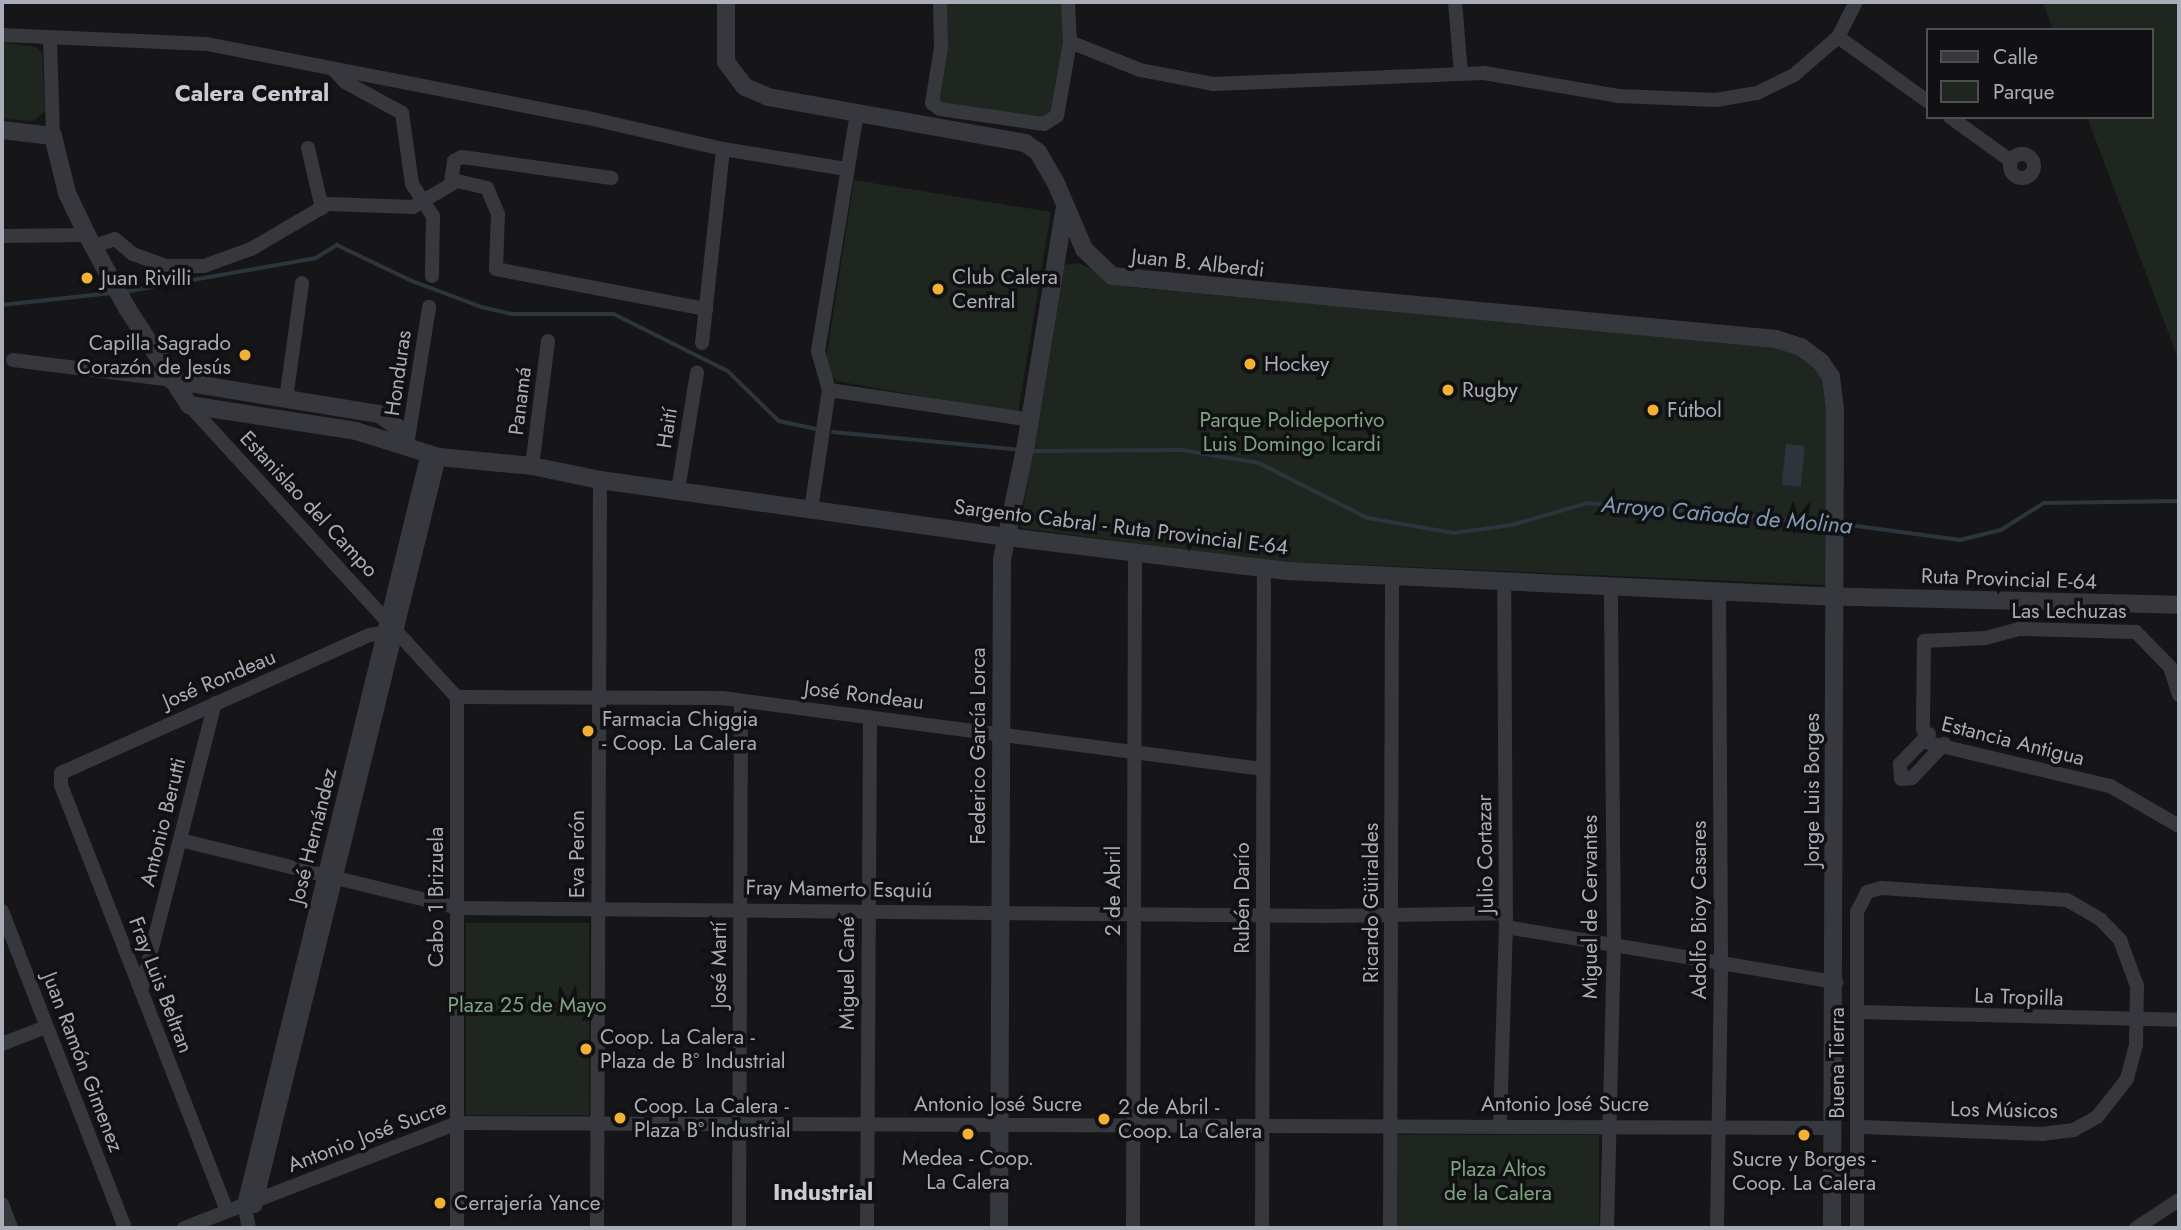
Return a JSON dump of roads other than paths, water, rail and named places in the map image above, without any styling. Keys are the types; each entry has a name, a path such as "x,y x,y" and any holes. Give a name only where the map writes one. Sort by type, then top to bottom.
{"street":[{"path":"726,2 724,52 737,80 768,97 1025,143 1043,159 1097,266"},
{"path":"940,2 941,48 930,96 940,108 1050,124 1057,116 1070,43 1068,2"},
{"path":"1455,2 1461,74"},
{"path":"1070,43 1140,70 1222,85 1461,74 1513,75 1647,99 1716,100 1774,87 1838,37 1856,2"},
{"path":"2,35 50,39 175,41 583,117 723,149 846,169"},
{"path":"1838,37 1926,100"},
{"path":"50,39 53,136 67,193 127,308 171,380 190,405"},
{"path":"333,69 345,82 402,113 412,184 433,216 432,276"},
{"path":"811,510 829,390 818,351 857,114"},
{"path":"1953,119 2011,161"},
{"path":"2,130 53,136"},
{"path":"308,148 322,208"},
{"path":"702,343 723,149"},
{"path":"2,236 91,241 115,239 133,254 166,266 204,266 251,249 335,203 413,207 451,181 454,161 461,156 612,178"},
{"path":"451,181 487,188 498,214 493,265 499,271 706,309"},
{"name":"Federico García Lorca","path":"999,1228 1002,559 1031,420 1065,207"},
{"path":"1055,269 1064,259 1076,257 1097,266"},
{"name":"Juan B. Alberdi","path":"1097,266 1119,278 1158,283 1776,339 1816,357"},
{"path":"286,399 302,283"},
{"name":"Honduras","path":"407,445 429,307"},
{"name":"Panamá","path":"532,466 548,341"},
{"name":"Jorge Luis Borges","path":"1816,357 1834,390 1837,596 1832,1228"},
{"path":"13,360 171,380 379,414 395,425 407,445"},
{"name":"Haití","path":"678,490 697,373"},
{"path":"829,390 1031,420"},
{"name":"Sargento Cabral - Ruta Provincial E-64","path":"190,405 356,431 433,455 532,466 600,480 1135,553 1265,568 1392,578 1837,596"},
{"name":"Estanislao del Campo","path":"190,405 390,627"},
{"name":"José Hernández","path":"249,1228 250,1203 433,455"},
{"name":"Eva Perón","path":"597,1228 600,480"},
{"name":"2 de Abril","path":"1133,1228 1135,553"},
{"name":"Rubén Darío","path":"1262,1228 1265,568"},
{"name":"Ricardo Güiraldes","path":"1390,1228 1392,578"},
{"name":"Julio Cortazar","path":"1500,1125 1506,920 1504,583"},
{"name":"Miguel de Cervantes","path":"1607,1228 1614,945 1611,587"},
{"name":"Adolfo Bioy Casares","path":"1717,1228 1721,962 1718,592"},
{"name":"Ruta Provincial E-64","path":"1837,596 2179,605"},
{"path":"390,627 457,696"},
{"name":"José Rondeau","path":"61,773 390,627"},
{"name":"Las Lechuzas","path":"1929,639 1978,639 2019,629 2136,632 2169,667 2179,695"},
{"name":"Estancia Antigua","path":"1929,639 1928,735 1943,744 2110,786 2179,825"},
{"name":"José Rondeau","path":"457,696 741,701 1264,769"},
{"name":"Cabo 1 Brizuela","path":"457,696 457,1228"},
{"name":"José Martí","path":"739,1228 741,701"},
{"name":"Antonio Berutti","path":"141,991 215,703"},
{"name":"Miguel Cané","path":"867,1228 870,717"},
{"path":"1928,735 1900,764 1901,779 1912,778 1943,744"},
{"name":"Estancia Antigua","path":"1943,744 2116,780 2179,816"},
{"name":"Fray Luis Beltran","path":"61,773 61,785 228,1211"},
{"name":"Fray Mamerto Esquiú","path":"180,840 457,908 1263,915 1393,913 1506,920 1614,945 1836,982"},
{"name":"Los Músicos","path":"1857,1127 2043,1134 2074,1130 2110,1105 2127,1079 2138,1019 2137,986 2128,953 2111,928 2078,905 2056,898 1881,888 1862,899"},
{"name":"Buena Tierra","path":"1857,1228 1857,912 1862,899"},
{"name":"Juan Ramón Gimenez","path":"2,911 125,1228"},
{"name":"La Tropilla","path":"1858,1012 2179,1020"},
{"path":"2,1044 46,1027"},
{"name":"Antonio José Sucre","path":"184,1228 457,1123 867,1126 1610,1125 1832,1128"},
{"path":"2140,1228 2179,1200"},
{"path":"2,1204 11,1228"}],"waterway":[{"name":"Arroyo Cañada de Molina","path":"124,292 316,258 337,245 412,281 482,307 513,314 614,314 728,371 779,421 816,429"},
{"name":"Arroyo Cañada de Molina","path":"2,305 113,293"},
{"name":"Arroyo Cañada de Molina","path":"833,432 1014,449"},
{"name":"Arroyo Cañada de Molina","path":"1030,451 1182,450 1259,463 1368,518 1454,533 1512,525 1588,503 1831,523"},
{"name":"Arroyo Cañada de Molina","path":"1842,524 1960,540 2001,530 2044,503 2179,501"}],"place":[{"name":"Juan Rivilli","path":"87,278"},
{"name":"Club Calera Central","path":"938,289"},
{"name":"Capilla Sagrado Corazón de Jesús","path":"245,355"},
{"name":"Hockey","path":"1250,364"},
{"name":"Rugby","path":"1448,390"},
{"name":"Fútbol","path":"1653,410"},
{"name":"Farmacia Chiggia - Coop. La Calera","path":"588,731"},
{"name":"Coop. La Calera - Plaza de B° Industrial","path":"586,1049"},
{"name":"Coop. La Calera - Plaza B° Industrial","path":"620,1118"},
{"name":"2 de Abril - Coop. La Calera","path":"1104,1119"},
{"name":"Medea - Coop. La Calera","path":"968,1134"},
{"name":"Sucre y Borges - Coop. La Calera","path":"1804,1135"},
{"name":"Cerrajería Yance","path":"440,1203"}],"district":[{"name":"Calera Central","path":"252,93"},
{"name":"Industrial","path":"823,1192"}],"park label":[{"name":"Parque Polideportivo Luis Domingo Icardi","path":"1292,432"},
{"name":"Plaza 25 de Mayo","path":"527,1005"},
{"name":"Plaza Altos de la Calera","path":"1498,1181"}]}
